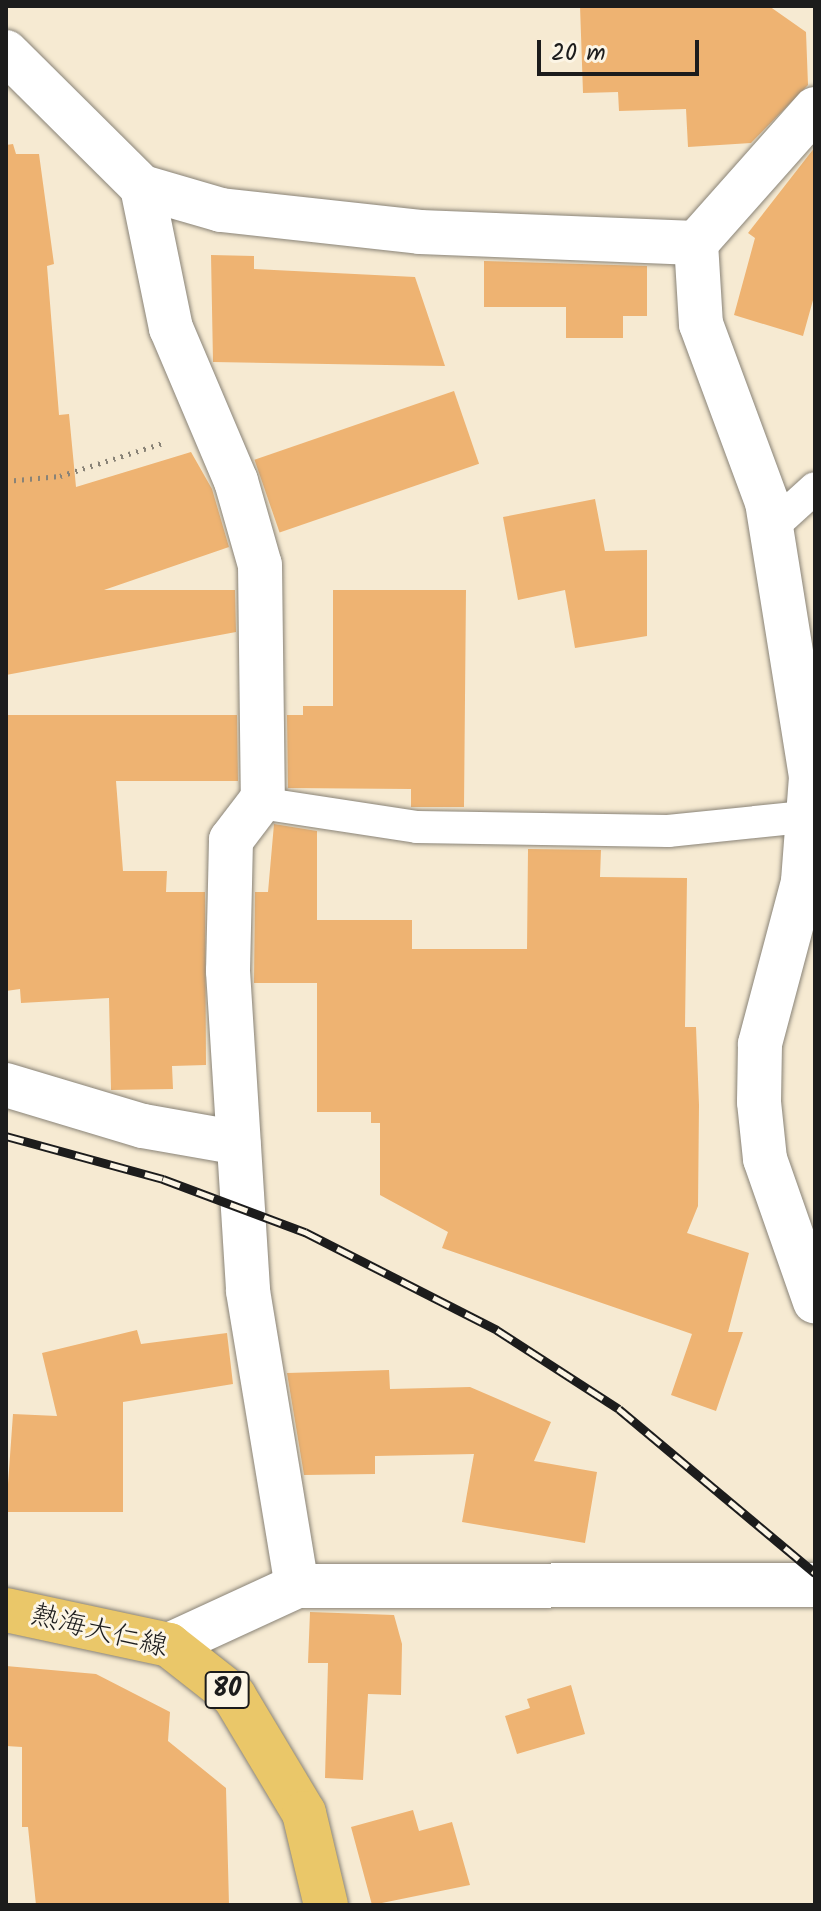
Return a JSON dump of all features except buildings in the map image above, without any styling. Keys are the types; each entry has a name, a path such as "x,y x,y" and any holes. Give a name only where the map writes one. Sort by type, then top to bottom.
{"main road":[{"name":"熱海大仁線","path":"6,1610 169,1645 234,1696 304,1813 326,1905"}],"street":[{"path":"6,52 142,187 221,210 420,232 696,243"},
{"path":"815,109 696,243 701,324 771,528 812,816 803,882 760,1044 759,1102 765,1159 815,1302"},
{"path":"142,187 171,328 210,421 260,565 260,803 231,840 226,880 248,1291 297,1586"},
{"path":"6,1085 143,1126 239,1143"},
{"path":"169,1645 297,1586 815,1585"}],"lane":[{"path":"771,528 815,488"},
{"path":"260,803 417,827 668,831 812,816"}],"path":[{"path":"6,481 60,476 210,421"}],"railway":[{"path":"6,1136 163,1179 305,1232 497,1330 619,1409 815,1573"}]}
